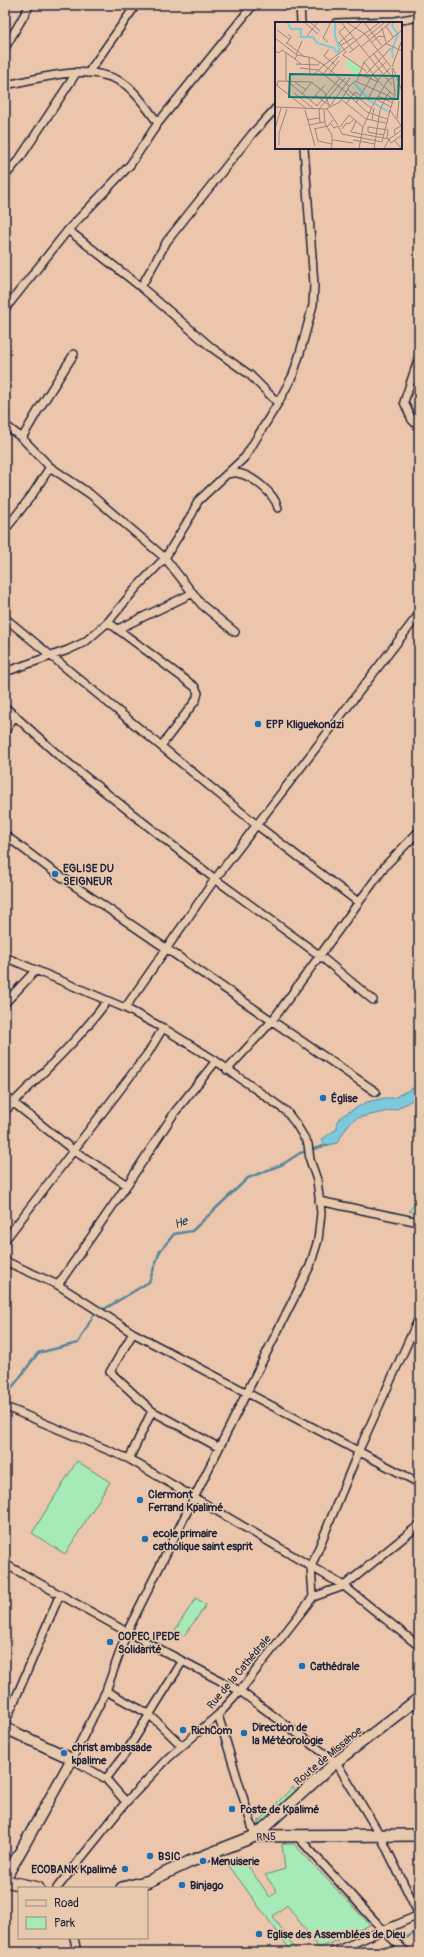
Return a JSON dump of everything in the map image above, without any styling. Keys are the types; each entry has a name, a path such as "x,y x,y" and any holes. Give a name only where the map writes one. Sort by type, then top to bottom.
{"main road":[{"name":"Route de Missahoe","path":"255,1836 336,1762 419,1698"},
{"path":"5,1728 72,1759 5,1880 34,1887"},
{"name":"RN5","path":"126,1887 149,1881 189,1862 255,1836 419,1834"}],"street":[{"path":"5,48 30,5"},
{"path":"88,73 136,5"},
{"path":"5,309 68,230 130,164 158,123 253,5"},
{"path":"300,5 301,22"},
{"path":"366,22 395,21 419,17"},
{"path":"5,176 20,158 78,72"},
{"path":"5,85 78,72 105,76 126,86 139,98 158,123"},
{"path":"141,287 167,241 252,134 275,109"},
{"path":"5,672 68,650 85,642 108,622 137,586 165,558 192,514 198,501 245,457 278,403 293,374 313,305 314,284 304,149"},
{"path":"68,230 141,287 212,348 250,375 278,403"},
{"path":"22,438 74,354"},
{"path":"419,357 404,402 412,420 419,427"},
{"path":"5,425 22,438 50,467 90,494 165,558 202,605 235,632"},
{"path":"5,530 32,495 50,467"},
{"path":"227,474 237,473 256,481 276,500 278,508"},
{"path":"118,629 193,593"},
{"path":"125,1008 166,947 215,879 258,826 419,614"},
{"path":"5,618 49,656 258,826 358,902"},
{"path":"108,622 195,687 198,693 196,700 161,746"},
{"path":"5,707 58,755 215,879 319,955 373,1000"},
{"path":"5,732 15,715"},
{"path":"227,1070 272,1021 386,865 419,831"},
{"path":"5,835 50,869 376,1092"},
{"path":"5,957 125,1008 163,1028 216,1061 286,1112 296,1124 308,1144 310,1160 317,1180 321,1213 318,1240 310,1266 218,1447 195,1498 127,1632 106,1691 72,1759 106,1779 126,1802"},
{"path":"5,1003 36,970"},
{"path":"5,1111 49,1068 108,1001"},
{"path":"5,1240 148,1053 163,1028"},
{"path":"58,1285 175,1112 216,1061"},
{"path":"5,1096 14,1101 73,1150 127,1185"},
{"path":"319,1201 419,1222"},
{"path":"5,1261 58,1285 133,1333 359,1450 419,1483"},
{"path":"419,1318 417,1330 359,1450 312,1567 312,1597 344,1586 419,1525"},
{"path":"133,1333 110,1372 152,1411 218,1447"},
{"path":"6,1407 129,1459 344,1586 419,1646"},
{"path":"129,1459 152,1411"},
{"path":"5,1564 182,1662 240,1690 336,1762 380,1835 419,1915 333,1952"},
{"path":"5,1723 60,1594"},
{"name":"Rue de la Cathédrale","path":"58,1887 126,1802 168,1758 218,1715 240,1690 312,1597"},
{"path":"106,1779 125,1754 182,1662"},
{"path":"106,1691 149,1714 182,1746"},
{"path":"218,1715 255,1836"},
{"path":"298,1836 384,1931 406,1952"},
{"path":"74,1939 77,1952"}],"green space":[{"path":"419,1199 419,1214 409,1211"},
{"path":"77,1461 110,1482 65,1554 32,1533"},
{"path":"196,1598 206,1605 184,1636 175,1630"},
{"path":"293,1787 297,1793 262,1828 258,1822"},
{"path":"282,1844 294,1844 370,1925 319,1948 287,1905 273,1916 296,1950 292,1952 227,1863 241,1856 270,1897 277,1891 265,1875 285,1869"}],"water":[{"path":"419,1085 419,1096 397,1109 357,1118 348,1125 337,1143 325,1146 322,1139 337,1129 337,1121 345,1114 367,1102 384,1098 393,1098"}],"waterway":[{"name":"He","path":"5,1397 38,1353 78,1343 93,1316 149,1282 160,1251 174,1234 192,1231 248,1178 283,1164 300,1153 327,1145"},
{"path":"383,1952 419,1930"}],"place":[{"name":"EPP Kliguekondzi","path":"258,724"},
{"name":"EGLISE DU SEIGNEUR","path":"55,874"},
{"name":"Église","path":"323,1098"},
{"name":"Clermont Ferrand Kpalimé","path":"140,1500"},
{"name":"ecole primaire catholique saint esprit","path":"145,1539"},
{"name":"COPEC IPEDE Solidarité","path":"110,1642"},
{"name":"Cathédrale","path":"302,1666"},
{"name":"RichCom","path":"183,1730"},
{"name":"Direction de la Météorologie","path":"244,1733"},
{"name":"christ ambassade kpalime","path":"64,1753"},
{"name":"Poste de Kpalimé","path":"232,1809"},
{"name":"BSIC","path":"150,1856"},
{"name":"Menuiserie","path":"203,1861"},
{"name":"ECOBANK Kpalimé","path":"125,1869"},
{"name":"Binjago","path":"182,1885"},
{"name":"Eglise des Assemblées de Dieu","path":"259,1934"}]}
